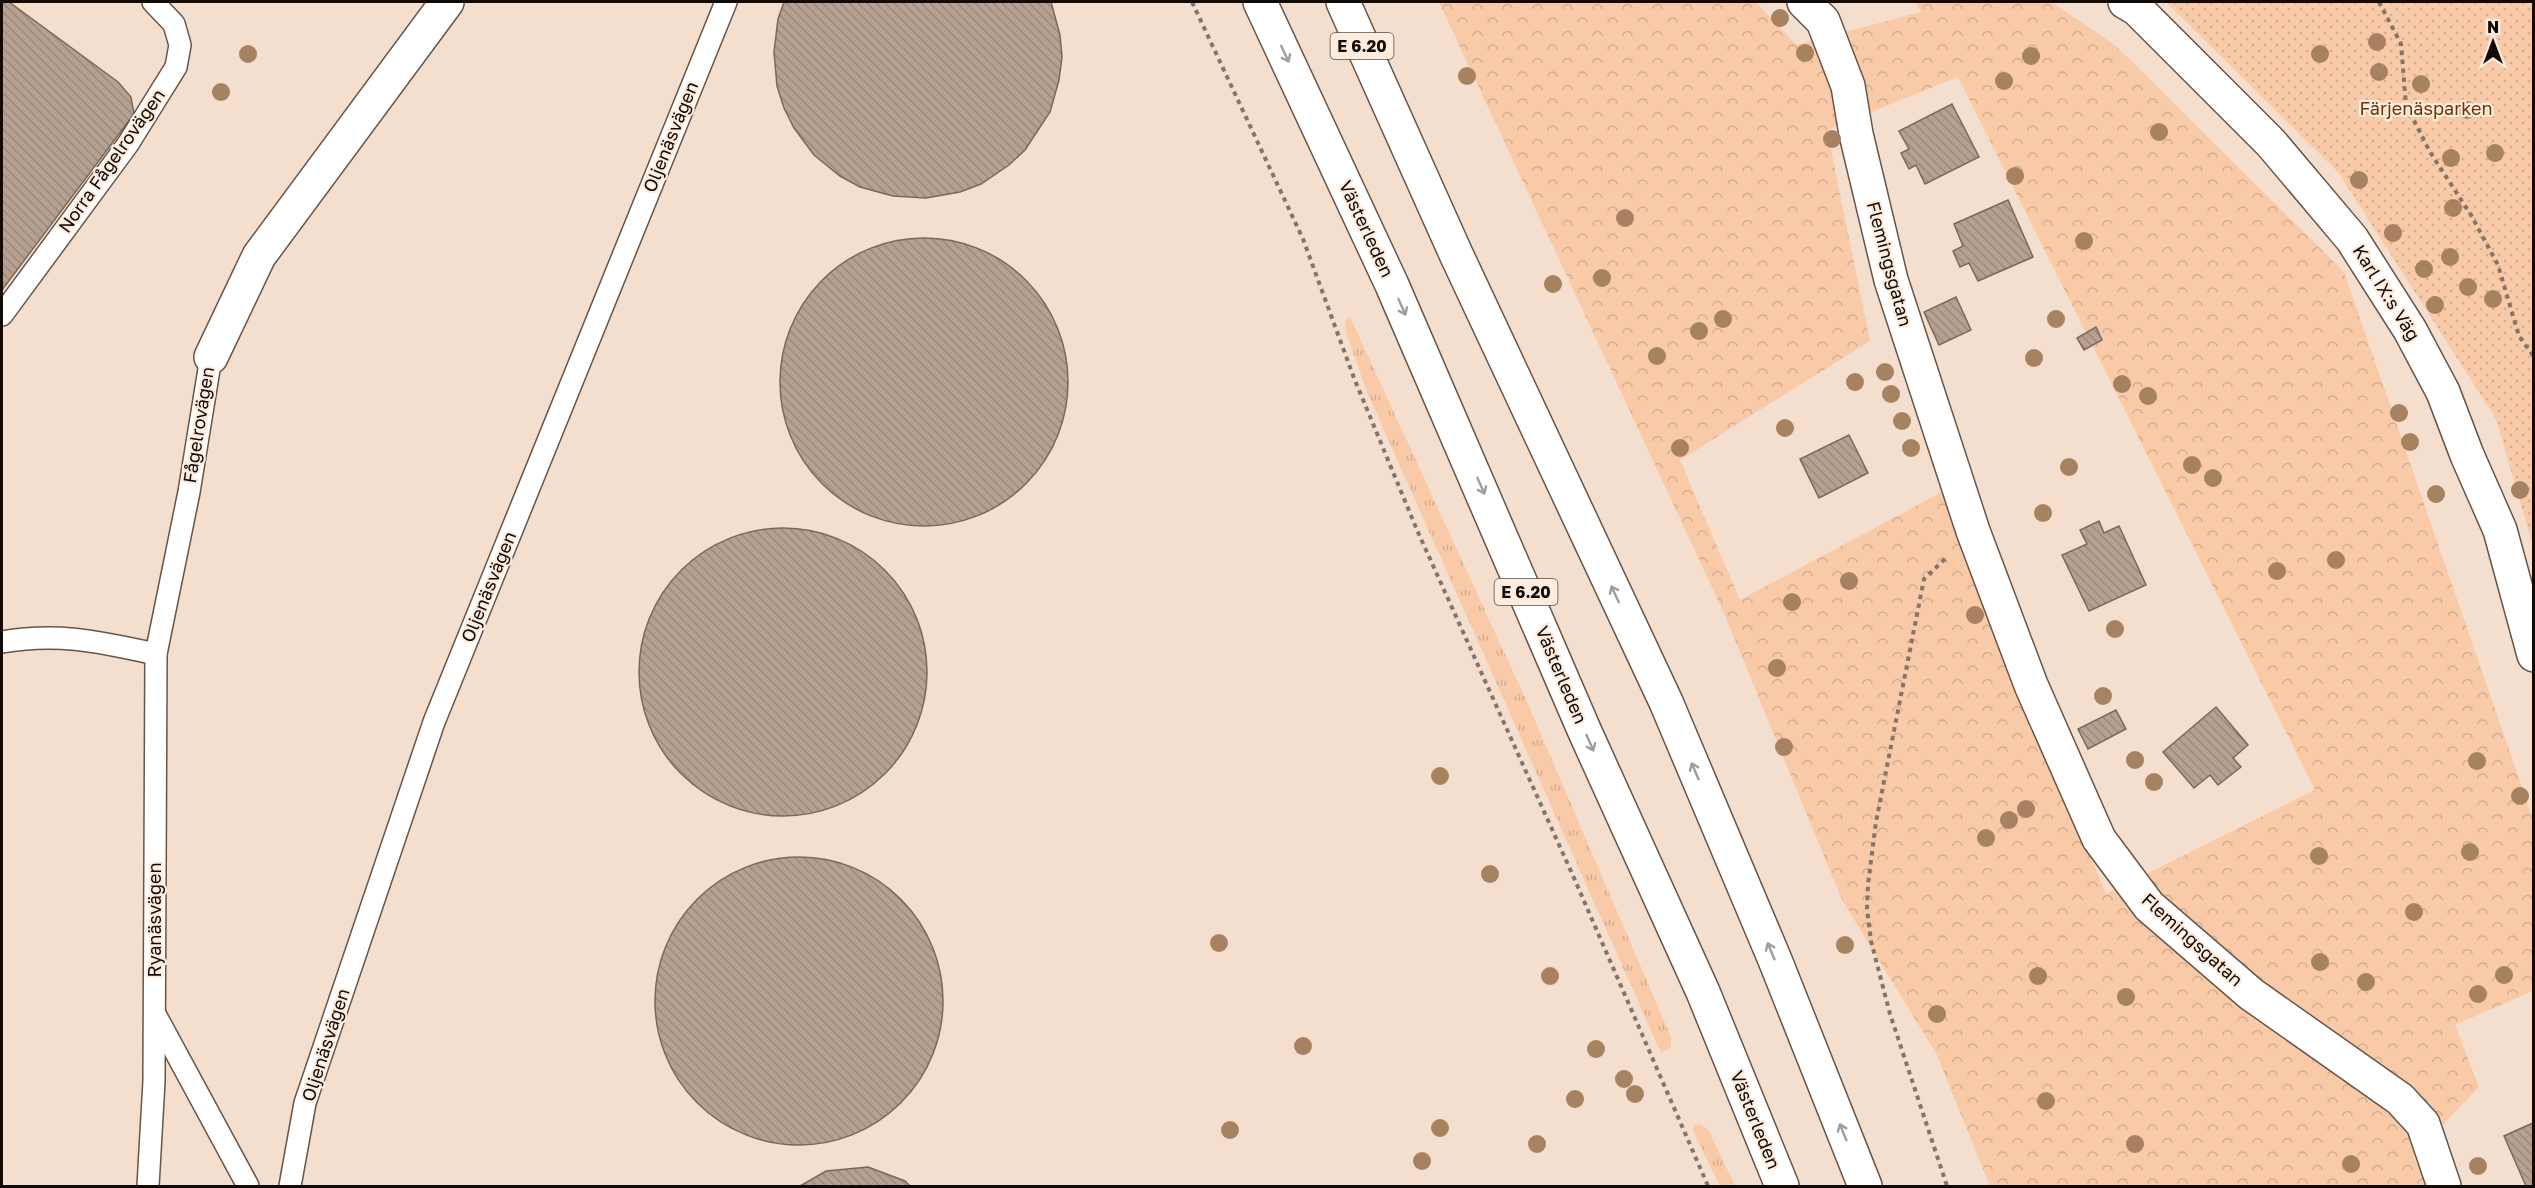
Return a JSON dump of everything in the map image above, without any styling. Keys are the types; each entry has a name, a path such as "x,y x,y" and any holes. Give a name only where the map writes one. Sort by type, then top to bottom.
{"main road":[{"name":"Fågelrovägen","path":"210,357 259,256 447,2"},
{"name":"Västerleden","path":"1260,2 1392,285 1585,732 1703,992 1782,1186"},
{"name":"E 6.20","path":"1343,2 1456,254 1666,702 1775,960 1865,1186"},
{"name":"Flemingsgatan","path":"1804,2 1823,21 1848,86 1856,134 1891,280 1973,531 2031,685 2099,839 2149,906 2251,994 2400,1099 2423,1124 2444,1186"},
{"name":"Karl IX:s Väg","path":"2126,2 2137,9 2271,143 2352,239 2410,330 2443,392 2467,455 2500,530 2534,655"}],"lane":[{"name":"Norra Fågelrovägen","path":"2,315 128,144 176,67 180,45 174,24 153,2"},
{"name":"Oljenäsvägen","path":"290,1186 306,1103 434,722 726,2"},
{"name":"Fågelrovägen","path":"156,654 189,492 210,357"},
{"path":"2,642 33,636 90,639 156,654"},
{"name":"Ryanäsvägen","path":"148,1186 154,1081 156,654"},
{"path":"154,1012 248,1186"}],"path":[{"path":"1192,2 1303,239 1354,378 1418,530 1708,1186"},
{"path":"2379,2 2401,44 2406,105 2430,152 2471,215 2498,265 2519,336 2534,357"},
{"path":"1947,1186 1887,1003 1871,941 1867,909 1876,822 1924,579 1973,531"}],"green space":[{"path":"1439,2 1756,2 1796,45 1921,12 1915,2 2052,2 2116,46 2344,272 2533,819 2533,991 2455,1025 2479,1087 2413,1156 2428,1186 1990,1186 1936,1053 1842,900 1724,613","holes":["1958,77 2315,790 2106,894 1942,492 1740,600 1680,460 1870,341 1827,130"]},
{"name":"Färjenäsparken","path":"2166,2 2533,2 2533,546 2496,419 2338,172"},
{"path":"1350,317 1528,704 1671,1037 1671,1047 1661,1053 1367,392 1346,332 1345,321"},
{"path":"1698,1124 1709,1131 1735,1186 1720,1186 1693,1131"}],"building":[{"path":"2,2 9,2 118,82 131,97 134,114 2,290"},
{"path":"784,2 1051,2 1060,35 1062,57 1059,80 1050,112 1025,150 1009,165 981,184 960,192 926,198 893,196 860,187 840,176 814,155 794,128 784,108 777,86 774,52 778,19"},
{"path":"1952,104 1979,157 1925,184 1916,165 1909,169 1901,153 1909,149 1899,131"},
{"path":"2008,200 2033,257 1978,281 1969,263 1960,267 1953,251 1963,246 1954,224"},
{"path":"924,238 952,241 979,249 1004,262 1026,280 1044,302 1057,327 1065,354 1068,382 1065,410 1057,437 1044,462 1026,484 1004,502 979,515 952,523 924,526 896,523 869,515 844,502 822,484 804,462 791,437 783,410 780,382 783,354 791,327 804,302 822,280 844,262 869,249 896,241"},
{"path":"1956,297 1971,330 1939,345 1924,312"},
{"path":"2096,327 2102,340 2084,350 2077,338"},
{"path":"1849,435 1868,473 1819,498 1800,459"},
{"path":"2099,521 2104,533 2119,526 2146,585 2089,611 2062,555 2087,544 2080,530"},
{"path":"783,528 811,531 838,539 863,552 885,570 903,592 916,617 924,644 927,672 924,700 916,727 903,752 885,774 863,792 838,805 811,813 783,816 755,813 728,805 703,792 681,774 663,752 650,727 642,700 639,672 642,644 650,617 663,592 681,570 703,552 728,539 755,531"},
{"path":"2216,707 2248,745 2233,758 2241,767 2218,785 2210,775 2194,788 2163,752"},
{"path":"2116,710 2126,729 2088,749 2078,729"},
{"path":"799,857 827,860 854,868 867,874 901,899 926,933 932,946 940,973 943,1001 940,1029 932,1056 926,1069 901,1103 867,1128 854,1134 827,1142 799,1145 771,1142 744,1134 731,1128 697,1103 672,1069 666,1056 658,1029 655,1001 658,973 666,946 672,933 697,899 731,874 744,868 771,860"},
{"path":"2533,1123 2534,1186 2526,1186 2504,1136"},
{"path":"868,1167 905,1181 910,1186 800,1186 826,1171"}]}
